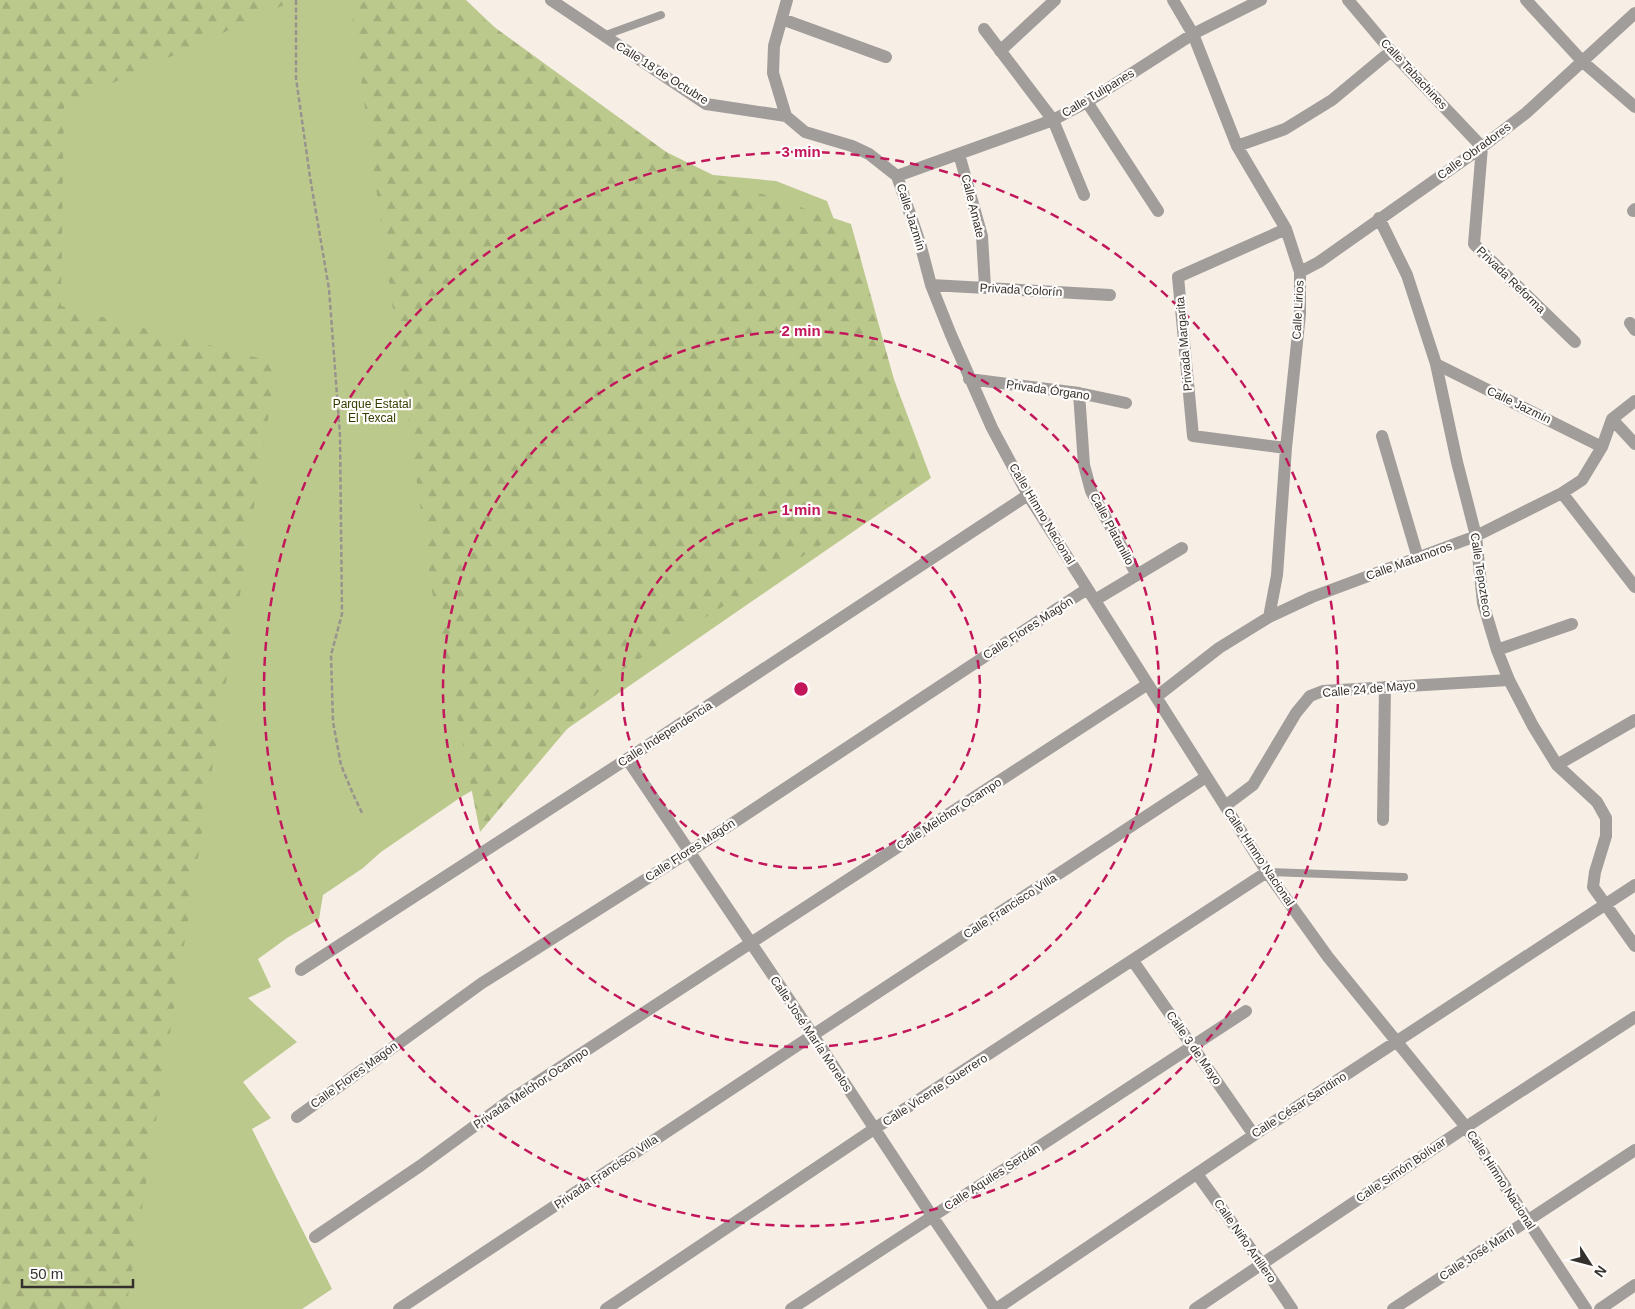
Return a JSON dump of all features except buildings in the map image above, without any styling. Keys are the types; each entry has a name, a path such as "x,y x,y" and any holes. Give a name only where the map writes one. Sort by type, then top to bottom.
{"street":[{"name":"Calle 18 de Octubre","path":"550,0 706,104 786,116"},
{"path":"786,116 773,73 774,46 787,0"},
{"path":"1000,51 1055,0"},
{"name":"Calle Lirios","path":"1173,0 1193,34 1237,146 1286,229 1300,272 1300,314 1286,448 1277,575 1269,617"},
{"name":"Calle Tulipanes","path":"897,176 1053,120 1087,102 1193,34 1261,0"},
{"name":"Calle Tabachines","path":"1348,0 1391,51 1482,147"},
{"path":"1526,0 1583,62 1635,106"},
{"name":"Calle Obradores","path":"1300,272 1319,262 1482,147 1526,113 1635,13"},
{"path":"782,19 886,56"},
{"path":"984,29 1053,120 1084,195"},
{"path":"1237,146 1285,129 1332,100 1391,51"},
{"path":"1087,102 1158,211"},
{"name":"Calle Jazmín","path":"786,116 805,132 852,146 869,154 897,176 920,243 931,284 969,379"},
{"name":"Privada Reforma","path":"1482,147 1474,244 1575,342"},
{"name":"Calle Amate","path":"959,154 982,236 985,287"},
{"name":"Calle Tepozteco","path":"1379,218 1407,274 1436,364 1476,536 1483,603 1497,650 1508,680 1533,726 1557,764 1597,802 1606,818 1606,836 1595,872 1593,888 1635,946"},
{"name":"Privada Margarita","path":"1286,229 1178,277 1193,436 1286,448"},
{"name":"Privada Colorín","path":"931,284 1110,295"},
{"name":"Calle Jazmín","path":"1436,364 1602,446"},
{"name":"Privada Órgano","path":"969,379 1079,394 1126,404"},
{"name":"Calle Himno Nacional","path":"969,379 992,428 1028,495 1267,872 1328,956 1466,1127 1586,1309"},
{"name":"Calle Platanillo","path":"1079,394 1084,465 1091,491 1137,575"},
{"path":"1635,401 1612,419 1635,444"},
{"name":"Calle Matamoros","path":"1156,697 1219,648 1269,617 1312,597 1476,536 1562,493 1582,480 1602,446 1612,419"},
{"path":"1382,436 1418,558"},
{"path":"1562,493 1635,587"},
{"name":"Calle Independencia","path":"301,970 627,759 1028,495"},
{"path":"1095,600 1182,548"},
{"name":"Calle Flores Magón","path":"297,1117 482,983 689,852 1087,589"},
{"path":"1497,650 1572,624"},
{"name":"Calle 24 de Mayo","path":"1225,806 1253,784 1296,713 1310,696 1323,691 1508,680"},
{"name":"Calle Melchor Ocampo","path":"750,944 1148,684"},
{"path":"1383,820 1385,687"},
{"path":"1557,764 1635,720"},
{"name":"Calle José María Morelos","path":"627,759 996,1309"},
{"name":"Calle Francisco Villa","path":"813,1035 1206,777"},
{"name":"Calle Vicente Guerrero","path":"606,1309 874,1129 1267,872"},
{"name":"Calle César Sandino","path":"996,1309 1254,1135 1635,885"},
{"name":"Privada Melchor Ocampo","path":"315,1237 420,1166 510,1100 750,944"},
{"name":"Calle 3 de Mayo","path":"1133,961 1254,1135"},
{"name":"Calle Aquiles Serdán","path":"791,1309 1246,1011"},
{"name":"Calle Simón Bolívar","path":"1196,1309 1466,1127 1635,1018"},
{"name":"Privada Francisco Villa","path":"399,1309 813,1035"},
{"name":"Calle José Martí","path":"1393,1309 1635,1150"},
{"name":"Calle Niño Artillero","path":"1198,1174 1262,1263 1292,1309"},
{"path":"1600,1309 1635,1285"}],"lane":[{"path":"603,36 661,15"},
{"path":"1267,872 1404,877"}],"path":[{"path":"296,0 296,78 329,290 340,435 342,614 331,655 333,722 342,765 363,815"}],"green space":[{"name":"Parque Estatal El Texcal","path":"0,0 466,0 510,42 605,122 713,175 776,181 827,201 931,478 503,773 461,797 381,852 363,868 323,895 319,919 287,938 258,959 271,987 248,998 297,1042 243,1082 271,1118 252,1129 332,1289 302,1309 0,1309"},
{"path":"0,0 295,0 64,105 61,306 277,363 126,1309 0,1309"},
{"path":"350,0 457,0 691,170 851,224 922,481 611,677 480,832 432,591"}]}
